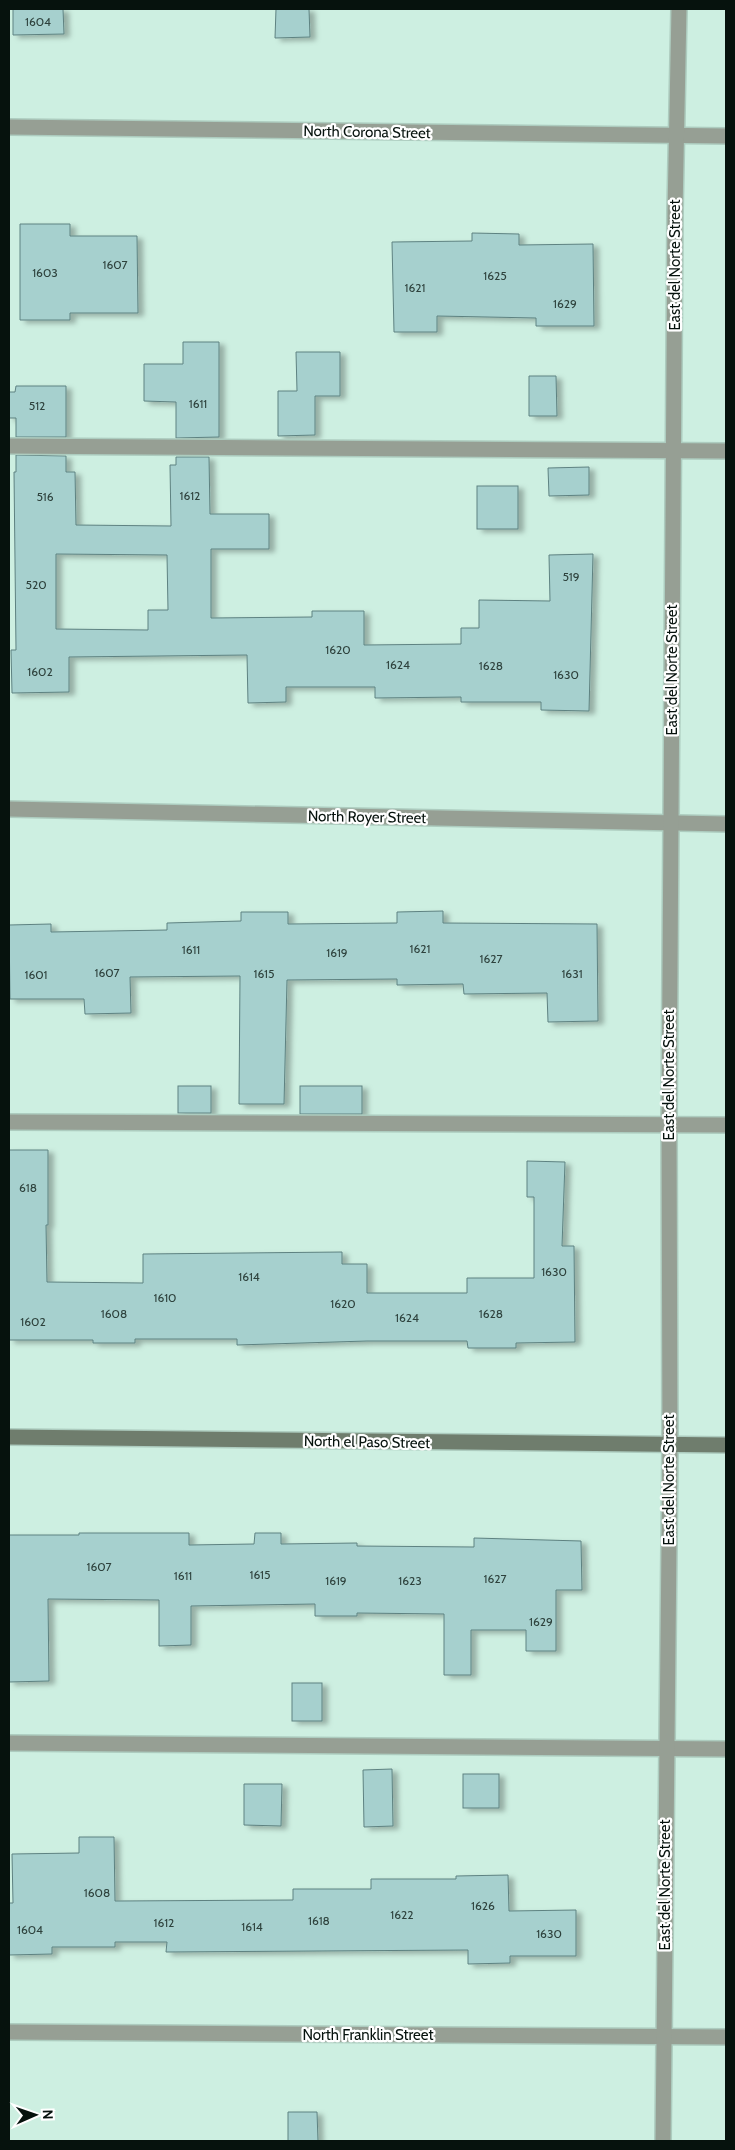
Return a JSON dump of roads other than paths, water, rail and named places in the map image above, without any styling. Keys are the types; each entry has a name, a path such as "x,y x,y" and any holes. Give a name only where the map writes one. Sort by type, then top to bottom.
{"street":[{"name":"East del Norte Street","path":"663,2141 670,1445 668,1124 676,136 679,9"},
{"name":"North Corona Street","path":"9,127 726,136"},
{"path":"9,446 726,451"},
{"name":"North Royer Street","path":"9,809 726,824"},
{"path":"9,1122 726,1125"},
{"name":"North el Paso Street","path":"9,1437 726,1445"},
{"path":"9,1743 726,1749"},
{"name":"North Franklin Street","path":"9,2032 726,2037"}]}
